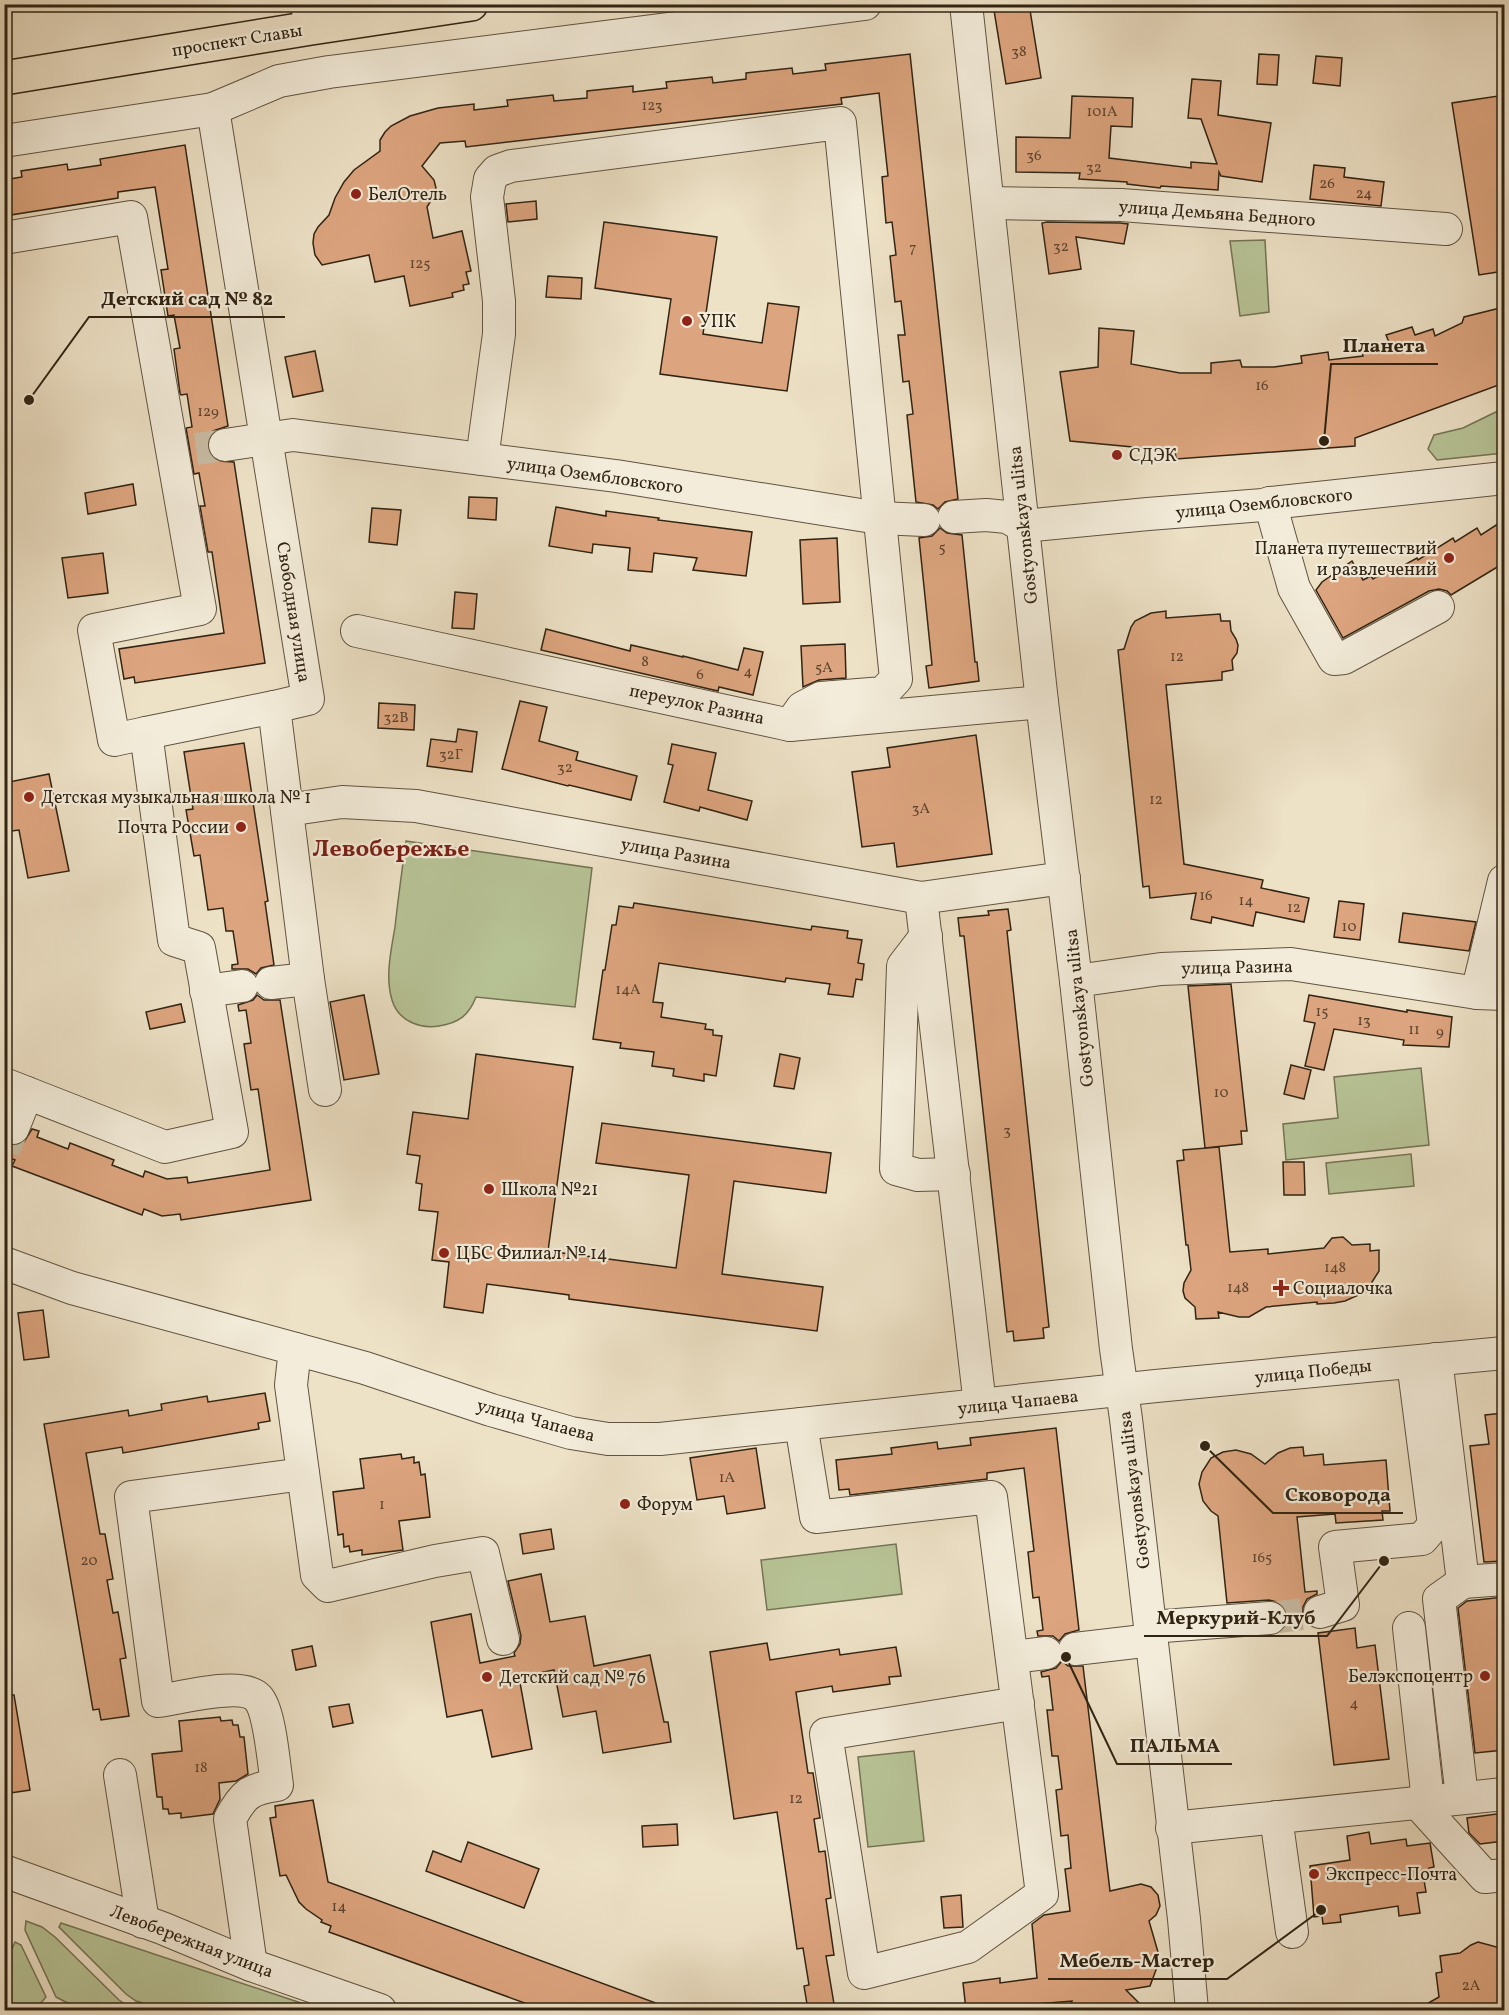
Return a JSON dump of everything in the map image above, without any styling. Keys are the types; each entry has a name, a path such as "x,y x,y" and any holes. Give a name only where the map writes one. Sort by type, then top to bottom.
{"main road":[{"name":"проспект Славы","path":"4,78 309,16 471,4"}],"street":[{"path":"4,141 213,109 279,81 329,72 865,4"},
{"name":"Gostyonskaya ulitsa","path":"966,4 1042,702 1184,1919 1192,2010"},
{"name":"Свободная улица","path":"213,109 308,699 274,706"},
{"path":"482,459 500,334 499,301 487,197 490,179 497,171 511,166 840,123 896,679 883,693 821,698 802,708 790,724"},
{"name":"улица Демьяна Бедного","path":"987,203 1121,205 1446,229"},
{"path":"4,238 131,217 198,449 200,609 94,630 114,740 274,706 308,978 325,1090"},
{"name":"улица Озембловского","path":"198,449 293,435 616,477 879,518 986,515 1007,517 1023,526 1263,505 1504,478"},
{"path":"1269,503 1294,588 1334,659 1344,658 1438,607"},
{"name":"переулок Разина","path":"357,631 790,724 1042,702"},
{"path":"13,1128 16,1089 165,1147 232,1132 199,948 174,940 146,733"},
{"name":"улица Разина","path":"287,810 342,802 416,806 921,898 1064,878"},
{"path":"1491,993 1504,881"},
{"path":"921,898 980,1405"},
{"path":"926,936 903,966 896,1169 918,1175 954,1174"},
{"name":"улица Разина","path":"1076,981 1161,969 1291,964 1491,993"},
{"path":"206,991 308,978"},
{"name":"улица Чапаева","path":"4,1263 72,1288 365,1368 491,1410 571,1433 608,1439 660,1438 1122,1391"},
{"path":"296,1349 291,1385 317,1575 328,1586 483,1553 503,1639"},
{"name":"улица Победы","path":"1122,1391 1504,1353"},
{"path":"1425,1360 1463,1582"},
{"path":"1320,1612 1342,1605 1335,1547 1422,1539 1434,1525 1425,1360"},
{"path":"801,1424 816,1517 991,1497 1018,1703 1042,1894 968,1947 864,1973 826,1734 1018,1703"},
{"path":"251,1965 230,1819 239,1802 256,1788 277,1785 267,1717 260,1700 250,1692 229,1690 158,1701 131,1497 303,1474"},
{"path":"1462,1797 1439,1599 1463,1582 1504,1579"},
{"path":"1012,1657 1060,1651 1151,1634 1270,1618"},
{"path":"1409,1628 1422,1802 1485,1877 1504,1875"},
{"path":"120,1775 143,1922"},
{"path":"1172,1828 1504,1794"},
{"path":"1276,1817 1292,1932"},
{"name":"Левобережная улица","path":"4,1871 251,1965 380,2010"}],"green space":[{"path":"1265,240 1269,312 1240,316 1230,241"},
{"path":"1504,408 1504,453 1437,460 1428,449 1434,435 1463,428"},
{"path":"406,841 592,868 575,1007 476,997 470,1009 452,1023 432,1027 417,1025 404,1018 392,1000 389,973"},
{"path":"1421,1068 1429,1145 1286,1160 1283,1124 1338,1118 1334,1077"},
{"path":"1411,1154 1414,1186 1329,1194 1326,1163"},
{"path":"896,1544 902,1594 767,1610 761,1560"},
{"path":"914,1751 924,1841 868,1847 858,1757"},
{"path":"26,1921 42,1927 55,1937 119,2000 138,2010 85,2008 56,1997 25,1930"},
{"path":"61,1923 322,2010 167,2010 136,2001 126,1994 59,1927"},
{"path":"15,1942 21,1945 46,1997 40,2004 25,2009 18,2005 5,2010 5,1965"}],"building":[{"path":"993,4 1029,4 1041,78 1006,84"},
{"path":"910,54 958,499 945,502 938,509 933,505 916,502 907,415 913,414 909,381 903,382 898,335 905,335 901,301 895,302 890,256 896,255 892,222 886,223 882,177 888,176 879,93 841,98 842,104 466,147 465,141 440,143 422,166 434,180 436,188 427,207 433,238 462,231 471,271 466,272 469,284 463,285 464,290 452,293 453,297 410,306 404,276 375,282 369,255 322,265 315,255 314,234 329,215 344,182 354,170 380,151 380,140 391,126 410,116 438,108 474,104 474,110 508,106 507,100 553,95 554,101 587,98 587,91 633,86 633,92 667,88 666,82 712,77 713,83 746,79 746,73 792,68 793,74 826,70 825,64"},
{"path":"1259,54 1279,55 1277,85 1257,84"},
{"path":"1316,56 1342,58 1340,86 1313,83"},
{"path":"1192,79 1221,81 1218,115 1271,123 1262,182 1221,176 1219,172 1218,190 1161,186 1160,188 1127,184 1127,182 1079,179 1080,173 1016,172 1016,137 1070,138 1072,96 1133,98 1132,127 1111,126 1109,158 1191,168 1191,162 1217,164 1201,119 1188,118"},
{"path":"1498,96 1504,135 1504,271 1479,275 1452,103"},
{"path":"185,145 228,426 213,431 208,439 207,448 211,457 218,461 234,462 265,663 135,683 134,677 124,679 119,649 224,633 212,552 208,552 200,506 205,506 199,473 194,474 186,428 192,427 187,394 181,395 180,393 174,349 180,348 174,315 168,316 161,270 168,269 155,187 118,192 118,198 4,216 4,180 22,177 21,171 67,164 68,170 101,165 100,159"},
{"path":"1314,165 1345,168 1344,177 1384,182 1381,206 1310,199"},
{"path":"536,201 537,219 508,222 506,204"},
{"name":"УПК","path":"604,222 717,237 703,334 762,343 768,303 799,307 787,391 660,374 671,299 595,288"},
{"path":"1042,223 1128,224 1124,244 1076,237 1081,269 1049,274"},
{"path":"548,276 582,278 581,299 546,297"},
{"path":"1504,307 1504,383 1355,438 1355,446 1176,459 1175,451 1070,441 1060,372 1098,367 1099,328 1134,331 1131,364 1180,373 1211,373 1211,363 1240,360 1242,367 1274,367 1302,363 1301,356 1328,352 1329,360 1363,356 1362,350 1389,342 1386,335 1412,327 1415,335 1433,329 1435,336 1462,323 1464,317"},
{"path":"315,351 323,391 293,397 285,357"},
{"path":"133,484 136,505 88,514 85,493"},
{"path":"469,497 497,498 496,520 468,518"},
{"path":"556,507 606,516 606,511 752,532 746,576 693,570 697,558 654,553 652,572 628,570 630,548 593,544 592,553 549,546"},
{"path":"372,508 401,510 397,545 369,542"},
{"path":"1504,520 1504,563 1451,595 1439,589 1429,591 1343,638 1316,590 1322,582 1352,561 1363,580 1371,576 1373,579 1395,565 1397,569 1417,558 1418,560 1453,538 1455,542 1477,528 1481,535"},
{"path":"940,528 947,533 962,535 979,681 929,688 926,666 932,665 919,538 932,536"},
{"path":"837,538 840,602 803,604 800,540"},
{"path":"103,553 108,593 68,598 62,558"},
{"path":"455,592 477,594 474,629 452,628"},
{"path":"1166,611 1166,618 1220,614 1221,621 1230,621 1231,631 1238,645 1237,653 1232,660 1233,670 1222,672 1222,680 1166,685 1184,864 1263,880 1261,888 1309,898 1304,922 1256,912 1253,926 1212,917 1211,923 1191,919 1196,893 1150,898 1149,886 1143,887 1118,650 1124,649 1135,621 1151,613"},
{"path":"546,629 630,651 631,645 738,670 744,648 763,652 753,695 719,687 718,691 541,650"},
{"path":"845,644 846,678 819,680 803,687 801,646"},
{"path":"520,701 547,707 539,741 578,752 576,760 637,776 631,800 502,769"},
{"path":"379,703 415,705 414,730 378,728"},
{"path":"458,729 477,732 472,772 427,766 431,739 456,742"},
{"path":"976,735 992,854 897,867 894,843 862,847 852,772 890,767 887,748"},
{"path":"244,743 268,901 265,902 274,965 261,968 256,974 248,969 232,969 232,965 238,964 233,931 226,931 223,908 208,910 200,855 194,856 186,810 193,809 184,752"},
{"path":"672,744 716,753 708,790 752,801 747,820 700,807 699,811 664,802 673,765 668,764"},
{"name":"Детская музыкальная школа № 1","path":"49,774 69,871 28,878 19,830 4,832 4,783"},
{"path":"1339,901 1364,904 1360,940 1334,937"},
{"path":"634,903 811,930 812,926 848,931 847,938 862,940 858,963 864,964 862,980 856,979 853,997 828,994 830,984 786,978 785,982 659,963 653,1002 663,1003 661,1017 706,1024 705,1029 713,1030 713,1035 722,1036 716,1076 704,1074 704,1081 673,1076 674,1069 652,1066 654,1052 620,1048 621,1043 593,1039 612,925 616,925 619,906 633,908"},
{"path":"1008,909 1011,930 1007,931 1049,1327 1043,1328 1044,1338 1014,1341 1013,1331 1007,1332 964,936 960,936 958,918 989,915 988,911"},
{"path":"1403,913 1476,922 1469,951 1399,942"},
{"path":"1231,984 1247,1131 1241,1131 1242,1144 1205,1148 1188,986"},
{"path":"257,995 264,1000 280,1000 311,1200 181,1220 180,1214 162,1216 144,1209 142,1215 12,1166 15,1160 4,1156 4,1143 15,1146 24,1142 32,1129 39,1131 37,1137 68,1149 70,1143 114,1160 112,1165 143,1177 145,1171 167,1179 187,1177 188,1183 270,1170 258,1089 251,1090 244,1044 251,1043 246,1010 239,1011 238,1005 253,1000"},
{"path":"364,995 379,1074 344,1080 330,1002"},
{"path":"1309,995 1407,1012 1407,1010 1452,1017 1449,1047 1403,1045 1404,1040 1334,1029 1324,1070 1305,1066 1315,1023 1304,1021"},
{"path":"181,1004 185,1022 150,1029 146,1012"},
{"name":"Школа №21","path":"476,1054 573,1067 548,1251 676,1268 689,1175 596,1163 602,1123 831,1153 826,1193 734,1181 722,1274 823,1287 817,1331 569,1299 569,1295 487,1284 483,1313 444,1307 449,1262 432,1260 438,1212 419,1210 422,1184 416,1183 420,1156 407,1154 413,1112 468,1119"},
{"path":"780,1054 800,1058 794,1089 774,1086"},
{"path":"1291,1065 1311,1070 1304,1099 1284,1094"},
{"path":"1219,1147 1230,1252 1268,1249 1268,1254 1324,1248 1332,1238 1343,1237 1352,1245 1370,1244 1370,1251 1379,1250 1379,1271 1372,1282 1372,1291 1334,1303 1317,1304 1317,1302 1266,1307 1249,1317 1218,1312 1219,1318 1196,1319 1195,1307 1185,1298 1183,1291 1184,1283 1191,1270 1177,1161 1184,1160 1183,1150"},
{"path":"1283,1162 1304,1162 1305,1195 1284,1195"},
{"path":"43,1310 49,1357 24,1360 18,1313"},
{"path":"265,1393 270,1421 258,1423 259,1429 123,1453 122,1447 86,1453 100,1534 105,1534 113,1579 107,1580 113,1613 118,1612 126,1658 120,1659 129,1716 101,1720 99,1709 93,1710 44,1424 128,1410 129,1416 162,1410 161,1404 207,1396 208,1402"},
{"path":"1504,1413 1504,1561 1484,1562 1470,1446 1489,1444 1485,1415"},
{"path":"1056,1428 1079,1630 1065,1634 1059,1641 1053,1636 1038,1636 1037,1631 1043,1630 1039,1597 1033,1598 1028,1552 1034,1551 1024,1468 987,1473 987,1479 850,1495 849,1489 839,1490 836,1460 892,1454 891,1448 937,1442 938,1449 971,1445 970,1438"},
{"path":"1303,1447 1304,1456 1323,1454 1324,1465 1386,1460 1390,1511 1382,1511 1383,1520 1336,1523 1335,1514 1297,1517 1305,1592 1317,1591 1317,1594 1307,1599 1303,1607 1305,1621 1287,1622 1288,1616 1285,1608 1277,1602 1269,1600 1227,1603 1218,1516 1203,1501 1199,1484 1202,1472 1211,1458 1223,1452 1236,1450 1251,1454 1265,1464 1278,1453 1290,1448"},
{"path":"756,1448 765,1508 727,1514 724,1496 697,1500 690,1458"},
{"path":"401,1454 402,1459 414,1457 414,1463 419,1462 421,1475 425,1474 430,1517 399,1521 403,1550 362,1555 362,1550 350,1552 349,1546 344,1547 343,1534 338,1535 333,1492 364,1488 360,1459"},
{"path":"551,1529 554,1549 523,1554 520,1534"},
{"path":"541,1574 550,1622 585,1616 594,1666 650,1655 664,1722 668,1722 671,1742 603,1753 596,1711 563,1717 554,1670 519,1677 532,1749 492,1757 482,1710 447,1717 431,1622 471,1614 480,1663 515,1656 514,1653 520,1644 521,1636 508,1581"},
{"name":"Белэкспоцентр","path":"1504,1597 1504,1750 1475,1753 1458,1608 1467,1601"},
{"path":"1355,1628 1357,1648 1375,1645 1389,1759 1334,1765 1318,1633"},
{"path":"767,1643 770,1660 839,1649 840,1655 896,1647 901,1676 889,1677 890,1684 833,1692 832,1686 796,1692 808,1773 813,1773 820,1818 814,1819 819,1852 825,1851 831,1898 826,1899 834,1955 826,1956 835,2010 808,2010 804,1986 809,1985 803,1948 797,1949 777,1812 734,1819 710,1652"},
{"path":"312,1646 316,1666 296,1670 292,1650"},
{"path":"1062,1661 1068,1666 1083,1666 1110,1891 1141,1884 1151,1887 1158,1895 1160,1906 1156,1915 1149,1921 1160,1959 1150,1986 1126,1990 1146,2010 1069,2010 1072,2001 1024,2005 1025,2010 966,2010 963,1983 1000,1978 1000,1983 1037,1978 1032,1924 1044,1915 1070,1911 1065,1869 1071,1868 1068,1835 1061,1836 1056,1790 1062,1789 1058,1756 1052,1756 1047,1710 1053,1710 1049,1676 1042,1677 1041,1672 1056,1668"},
{"path":"4,1695 14,1695 30,1790 4,1794"},
{"path":"349,1704 353,1723 333,1727 329,1707"},
{"path":"220,1717 221,1721 232,1720 233,1725 238,1725 240,1737 244,1737 248,1774 236,1781 219,1783 220,1799 213,1814 181,1818 181,1813 169,1814 168,1809 163,1809 162,1797 157,1797 152,1754 182,1751 179,1721"},
{"path":"313,1800 328,1882 672,2010 544,2010 329,1932 331,1926 321,1922 322,1920 306,1909 299,1902 286,1875 280,1876 270,1818 276,1817 275,1806"},
{"path":"1504,1813 1504,1841 1480,1844 1469,1833 1467,1818"},
{"path":"677,1824 678,1845 643,1847 642,1826"},
{"path":"1369,1832 1371,1844 1406,1839 1407,1846 1430,1843 1434,1867 1429,1868 1431,1879 1424,1880 1426,1892 1417,1893 1420,1913 1399,1916 1398,1906 1340,1915 1341,1922 1323,1924 1322,1916 1314,1917 1310,1866 1350,1860 1347,1836"},
{"path":"468,1842 539,1869 524,1908 426,1871 433,1851 461,1862"},
{"path":"961,1895 963,1927 944,1928 941,1897"},
{"path":"1478,1942 1504,1949 1504,2010 1416,2010 1439,1997 1436,1973 1442,1972 1440,1956 1460,1953"}],"tunnel":[{"path":"196,449 225,445"},
{"path":"4,1150 13,1128"},
{"path":"1270,1618 1320,1612"}],"place":[{"name":"БелОтель","path":"356,194"},
{"name":"УПК","path":"687,321"},
{"name":"Детский сад № 82","path":"29,400"},
{"name":"Планета","path":"1324,441"},
{"name":"СДЭК","path":"1117,455"},
{"name":"Планета путешествий и развлечений","path":"1449,558"},
{"name":"Детская музыкальная школа № 1","path":"29,797"},
{"name":"Почта России","path":"241,827"},
{"name":"Школа №21","path":"489,1189"},
{"name":"ЦБС Филиал № 14","path":"444,1253"},
{"name":"Социалочка","path":"1281,1288"},
{"name":"Сковорода","path":"1205,1446"},
{"name":"Форум","path":"625,1504"},
{"name":"Меркурий-Клуб","path":"1384,1561"},
{"name":"ПАЛЬМА","path":"1066,1657"},
{"name":"Белэкспоцентр","path":"1485,1676"},
{"name":"Детский сад № 76","path":"487,1677"},
{"name":"Экспресс-Почта","path":"1314,1874"},
{"name":"Мебель-Мастер","path":"1321,1910"}],"district":[{"name":"Левобережье","path":"391,848"}]}
